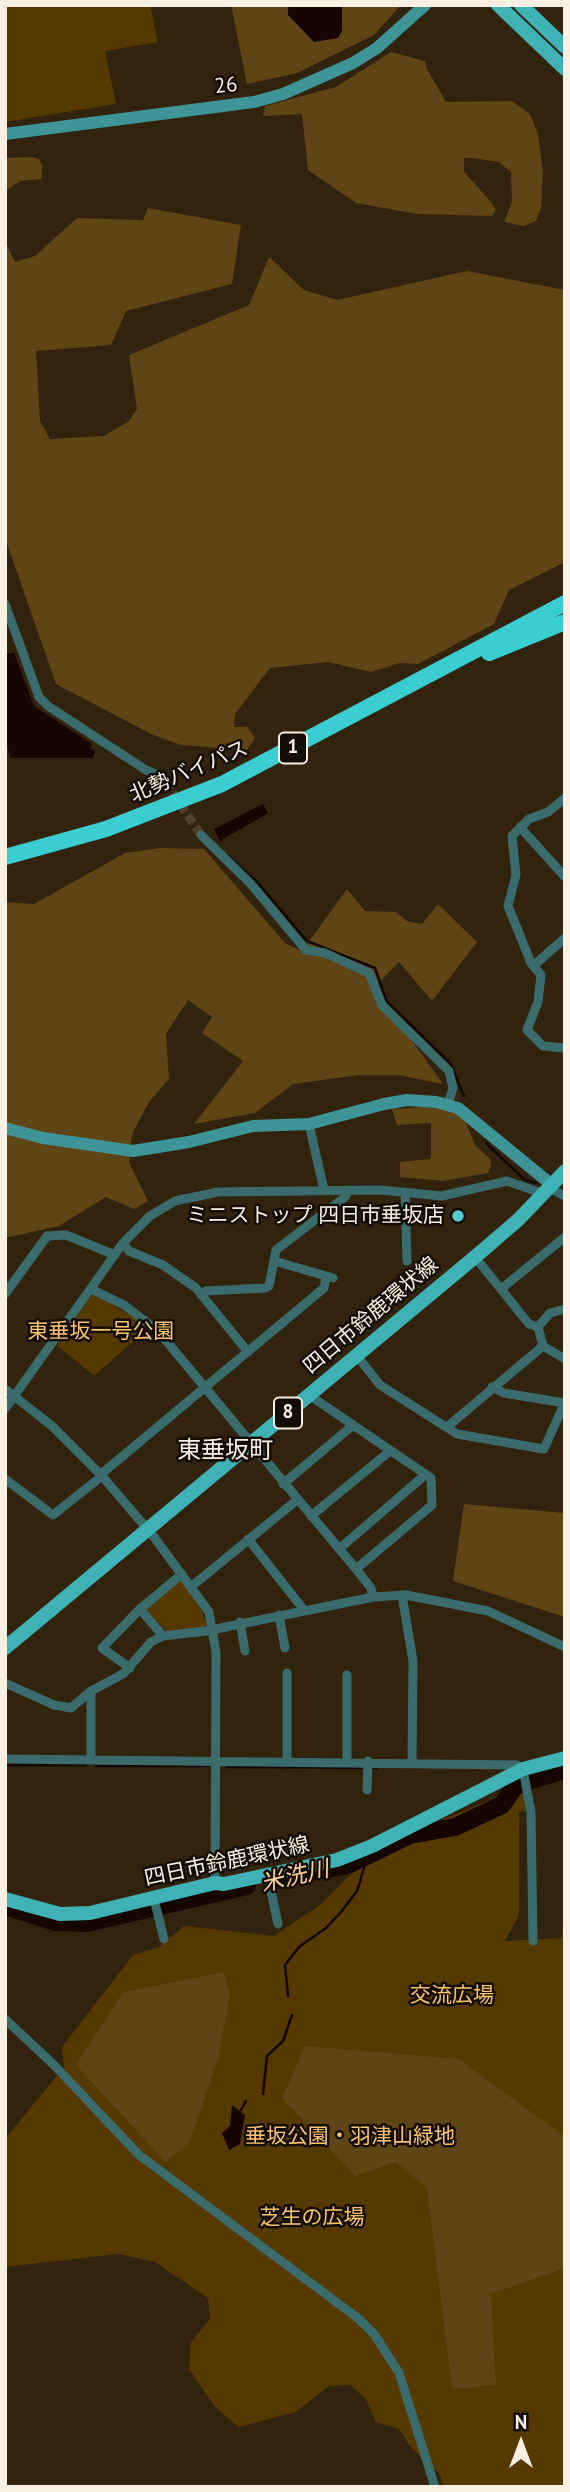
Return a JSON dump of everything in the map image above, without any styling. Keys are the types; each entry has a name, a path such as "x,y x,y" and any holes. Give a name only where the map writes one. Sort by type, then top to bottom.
{"highway":[{"name":"1","path":"418,682 565,594"},
{"name":"北勢バイパス","path":"5,857 106,829 163,809 234,778 565,603"},
{"name":"1","path":"418,682 565,622"}],"main road":[{"path":"498,5 565,69"},
{"path":"521,5 565,47"},
{"name":"四日市鈴鹿環状線","path":"5,1648 475,1257 565,1171"},
{"name":"四日市鈴鹿環状線","path":"5,1899 60,1914 90,1913 155,1902 215,1883 268,1878 338,1866 372,1846 524,1772 565,1758"}],"street":[{"name":"26","path":"5,134 254,102 283,94 310,85 353,63 387,39 425,5"},
{"path":"5,604 39,697 48,706 146,770 160,776 165,782"},
{"path":"565,798 520,827 512,836 516,875 508,909 533,966 541,975 538,1002 527,1030 543,1046 565,1048"},
{"path":"520,827 565,877"},
{"path":"201,835 250,883 306,950 325,953 369,973 382,1005 449,1071 453,1088 448,1104"},
{"path":"533,966 565,938"},
{"path":"5,1128 122,1152 189,1142 253,1126 309,1124 407,1100 448,1104 486,1129 549,1189"},
{"path":"309,1124 324,1190"},
{"path":"5,1409 123,1243 150,1216 188,1196 218,1192 349,1190 442,1196 507,1181 549,1189 565,1196"},
{"path":"201,1295 206,1292 265,1289 269,1286 276,1250 345,1197 349,1190"},
{"path":"405,1192 407,1261"},
{"path":"5,1294 47,1236 66,1235 115,1255"},
{"path":"501,1289 565,1237"},
{"path":"123,1243 129,1251 175,1272 201,1295 248,1352"},
{"path":"475,1257 529,1324 538,1327"},
{"path":"7,1483 53,1515 324,1288 330,1278 274,1261"},
{"path":"91,1289 154,1326 356,1569 371,1588 373,1597"},
{"path":"538,1327 550,1314 565,1309"},
{"path":"538,1327 543,1346 565,1359"},
{"path":"447,1427 543,1346"},
{"path":"356,1356 380,1385 457,1434 544,1449 565,1402 504,1393 492,1387"},
{"path":"5,1389 52,1426 101,1476 148,1530 209,1612 214,1629 215,1883"},
{"path":"309,1395 431,1478 432,1505 356,1569"},
{"path":"283,1483 352,1426"},
{"path":"311,1516 390,1451"},
{"path":"339,1549 425,1475"},
{"path":"192,1586 297,1500"},
{"path":"248,1539 304,1610"},
{"path":"130,1668 102,1648 140,1609 182,1574"},
{"path":"402,1595 413,1661 412,1762"},
{"path":"5,1684 66,1708 76,1705 91,1691 130,1668 150,1642 163,1636 214,1629 373,1597 402,1595 488,1611 565,1647"},
{"path":"140,1609 163,1636"},
{"path":"279,1615 285,1648"},
{"path":"240,1622 244,1651"},
{"path":"287,1673 287,1762"},
{"path":"347,1675 347,1762"},
{"path":"91,1691 91,1760"},
{"path":"5,1759 347,1762 368,1766 412,1762 505,1764 524,1772 528,1787 533,1863 533,1941"},
{"path":"367,1790 368,1766"},
{"path":"268,1878 278,1924"},
{"path":"155,1902 164,1939"},
{"path":"5,2019 55,2066 139,2155 359,2319 374,2334 399,2373 435,2487"}],"green space":[{"path":"5,5 150,5 158,42 105,51 116,104 5,122"},
{"path":"231,5 288,5 288,15 342,31 342,5 401,5 374,35 297,73 247,84"},
{"path":"391,52 425,61 446,102 512,101 530,114 538,134 543,171 541,208 536,221 523,226 504,222 512,202 511,172 499,162 472,158 464,158 464,172 492,203 496,210 492,216 417,214 356,203 308,170 302,114 263,116 265,106 336,87"},
{"path":"5,158 39,159 42,165 42,179 20,181 5,191"},
{"path":"148,208 241,225 232,284 126,311 111,345 36,351 40,421 50,439 104,436 129,421 137,409 129,355 249,305 269,257 304,290 337,300 467,271 565,290 565,562 509,590 494,624 418,664 400,663 371,672 328,662 270,668 235,714 234,727 247,727 255,738 247,750 181,745 151,734 56,684 5,538 5,241 15,262 35,256 77,218 143,220"},
{"path":"160,848 204,849 285,943 302,951 347,889 365,911 396,912 407,921 422,924 438,904 477,942 432,1001 399,962 374,988 443,1084 398,1075 359,1075 293,1084 255,1113 194,1124 243,1061 202,1033 212,1017 188,1000 166,1034 169,1079 149,1102 132,1134 129,1162 148,1201 134,1209 106,1197 59,1226 5,1238 5,902 34,904 125,853"},
{"path":"424,1107 461,1111 475,1145 490,1159 488,1173 443,1181 400,1177 400,1162 431,1159 431,1123 397,1125 392,1109"},
{"name":"東垂坂一号公園","path":"96,1295 146,1325 146,1330 94,1376 58,1346 58,1342 91,1296"},
{"path":"464,1504 565,1513 565,1617 453,1581"},
{"path":"178,1581 183,1582 198,1602 207,1624 204,1628 169,1634 147,1611 147,1607"},
{"name":"垂坂公園・羽津山緑地","path":"511,1782 518,1794 527,1794 529,1812 519,1811 519,1915 505,1941 562,1938 565,1891 565,2487 443,2487 440,2474 412,2449 399,2429 376,2422 366,2399 350,2385 329,2386 296,2412 239,2427 215,2407 189,2369 191,2342 210,2319 208,2298 155,2262 118,2254 5,2267 5,2139 64,2067 62,2047 133,1955 159,1947 184,1926 274,1936 320,1905 379,1846 495,1798"},
{"path":"224,1972 230,1994 218,2059 189,2144 165,2162 76,2065 123,1992"},
{"path":"305,2046 459,2059 565,2137 565,2268 491,2294 496,2385 452,2389 427,2188 396,2162 355,2176 282,2098"}],"shaded area":[{"path":"288,5 342,5 342,31 338,38 314,42 288,15"},
{"path":"14,653 34,706 92,744 90,748 95,751 93,758 10,758 5,735 5,654"},
{"path":"263,804 268,813 220,841 214,829"},
{"path":"232,2105 245,2115 240,2144 229,2150 222,2133 230,2126"}],"waterway":[{"path":"228,856 257,882 307,941 375,968 387,1002 450,1063 464,1096"},
{"path":"486,1143 525,1180 536,1183"},
{"path":"5,1765 86,1765"},
{"path":"96,1766 209,1766"},
{"path":"227,1767 377,1768"},
{"name":"米洗川","path":"281,1878 348,1865 410,1835 455,1827 502,1805 516,1785 565,1770"},
{"path":"288,1996 285,1965 299,1947 326,1928 341,1912 357,1891 367,1858"},
{"name":"米洗川","path":"5,1906 55,1922 87,1923 247,1886"},
{"path":"263,2094 267,2056 283,2041 292,2015"},
{"path":"241,2110 246,2101"}],"tunnel":[{"path":"165,782 201,835"}],"place":[{"name":"ミニストップ 四日市垂坂店","path":"458,1216"}],"district":[{"name":"東垂坂町","path":"225,1451"}],"park label":[{"name":"交流広場","path":"452,1996"},
{"name":"芝生の広場","path":"312,2218"}]}
